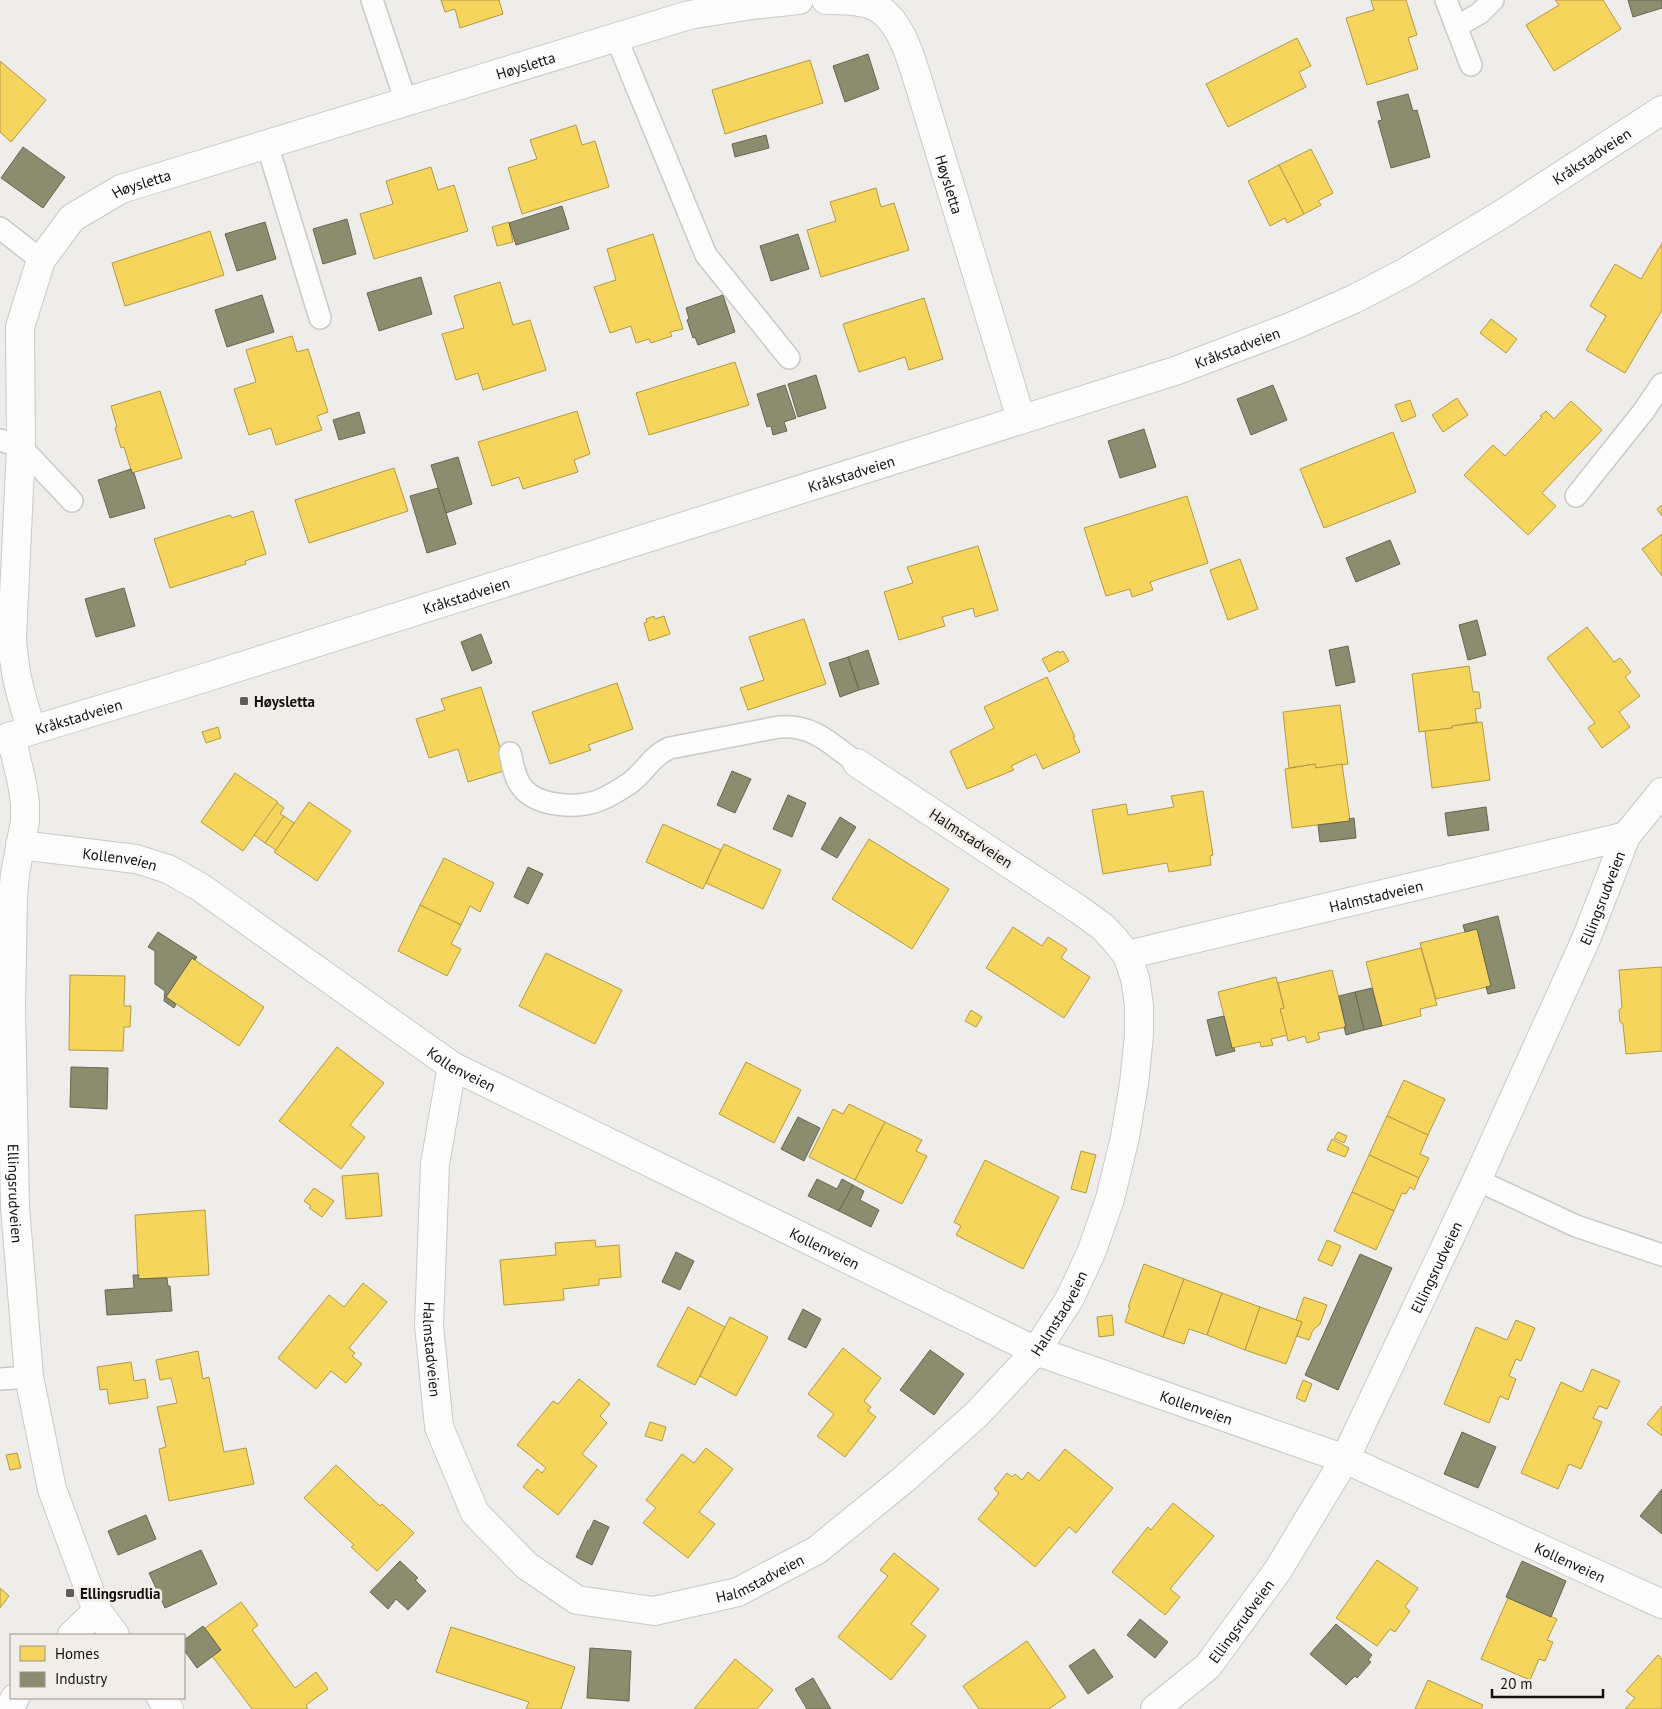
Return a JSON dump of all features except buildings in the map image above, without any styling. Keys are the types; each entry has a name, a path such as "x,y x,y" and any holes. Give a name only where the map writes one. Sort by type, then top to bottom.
{"street":[{"name":"Høysletta","path":"15,735 19,691 7,667 12,638 10,443 20,327 41,260 72,218 121,189 616,37 687,8 752,5 799,0"},
{"name":"Høysletta","path":"826,0 856,1 870,4 893,21 904,43 919,84 1021,419"},
{"name":"Kråkstadveien","path":"15,735 202,679 1215,357 1354,299 1439,253 1662,110"},
{"name":"Ellingsrudveien","path":"15,735 25,821 13,896 6,1008 15,1207 29,1377 52,1489 97,1611 114,1634"},
{"name":"Halmstadveien","path":"452,1066 435,1164 429,1324 439,1427 475,1513 527,1566 578,1600 654,1611 738,1592 817,1550 903,1480 977,1414 1036,1351 1070,1298 1091,1253 1110,1199 1123,1146 1134,1084 1139,1035 1139,1005 1135,978 1127,955 1116,940 1078,909 857,763"},
{"name":"Ellingsrudveien","path":"1155,1709 1208,1666 1278,1570 1345,1459 1477,1180 1586,939 1626,836 1662,792"},
{"name":"Halmstadveien","path":"1127,955 1626,836"},
{"name":"Kollenveien","path":"20,845 136,859 155,864 180,875 452,1066 1036,1351 1345,1459 1662,1604"},
{"path":"73,1634 97,1611"}],"lane":[{"path":"372,0 406,102"},
{"path":"1446,0 1471,65"},
{"path":"1456,27 1480,13 1493,0"},
{"path":"616,37 706,256 789,358"},
{"path":"267,144 320,318"},
{"path":"0,228 41,260"},
{"path":"1576,496 1643,412 1662,384"},
{"path":"10,443 72,501"},
{"path":"510,753 515,776 522,787 531,795 540,801 575,805 598,801 632,782 661,752 670,748 764,730 792,726 804,728 818,734 857,763"},
{"path":"1477,1180 1576,1226 1662,1254"},
{"path":"0,1379 29,1377"}],"place":[{"name":"Høysletta","path":"244,701"},
{"name":"Ellingsrudlia","path":"70,1593"}]}
